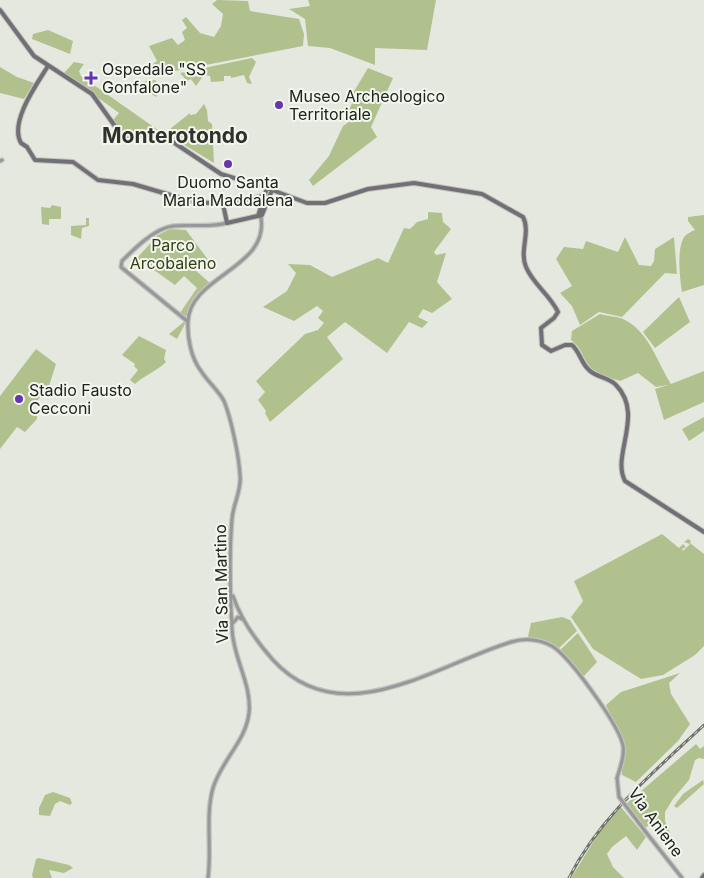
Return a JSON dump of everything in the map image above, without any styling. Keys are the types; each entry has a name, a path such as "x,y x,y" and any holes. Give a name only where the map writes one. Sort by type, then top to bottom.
{"main road":[{"path":"0,10 33,55 90,92 122,136 160,136 190,152 222,175 314,204 325,203 368,189 414,183 482,194 522,217 526,223 523,253 527,269 558,312 540,330 540,341 545,348 553,351 565,345 573,346 590,371 610,380 621,391 628,419 627,439 621,461 621,472 625,481 704,532"},
{"path":"0,14 9,22"},
{"path":"48,66 26,101 18,137 21,144 27,146 35,160 73,162 98,180 133,184 190,201 223,204 262,197"},
{"path":"258,216 262,197 267,188"},
{"path":"223,204 227,223 258,216 265,213 272,190"}],"street":[{"path":"188,322 190,308 196,298 212,283 238,266 250,252 262,227 262,219 258,216"},
{"path":"188,322 121,267 122,261 134,249 168,227 210,226 227,223"},
{"name":"Via San Martino","path":"188,322 190,343 197,365 224,403 240,467 240,486 232,523 232,630 248,692 249,715 244,731 218,776 212,791 208,878"},
{"path":"232,590 244,620"},
{"path":"232,612 240,612"},
{"path":"232,612 244,620"},
{"path":"232,630 234,621 238,617"},
{"name":"Via Aniene","path":"244,620 264,650 289,675 306,685 337,695 363,693 406,682 511,642 526,640 545,643 568,661 602,707 619,735 624,751 617,778 619,797 682,878"}],"green space":[{"path":"217,0 248,1 250,11 299,19 304,34 303,46 154,75 150,66 157,61 149,46 172,38 178,45 185,40 182,32 187,28 182,20 186,17 200,33 214,37 221,26 223,14 212,4"},
{"path":"308,0 436,0 427,50 375,48 375,65 330,48 308,46 305,19 289,9 310,6"},
{"path":"48,30 73,41 70,54 32,39 33,34"},
{"path":"252,58 256,62 249,77 252,84 247,83 244,75 231,78 231,76 224,76 224,81 211,82 210,76 204,75 196,86 191,79 187,81 180,73"},
{"path":"74,62 84,64 79,71 81,76 158,130 157,133 122,133 113,120 119,113 64,73"},
{"path":"0,67 17,77 34,83 24,99 0,93"},
{"path":"368,68 393,78 371,127 377,137 313,186 309,180 329,156 343,126 353,119 347,115 353,101 353,93"},
{"path":"155,80 160,86 156,91 157,97 134,86 135,83"},
{"path":"204,104 207,110 208,121 212,124 214,163 165,133 190,113 190,115 196,114"},
{"path":"52,205 61,207 61,219 49,219 49,225 42,224 41,207 50,208"},
{"path":"428,212 442,213 443,222 451,229 434,252 436,255 446,253 437,282 452,299 432,313 423,309 418,317 428,322 422,328 409,322 387,353 345,322 327,337 343,359 270,422 265,413 266,411 258,400 265,392 256,381 305,334 318,330 324,323 318,318 323,311 317,306 294,321 263,307 287,291 296,273 288,264 310,265 332,277 378,258 388,263 404,228 410,229 417,222 428,219"},
{"path":"704,215 704,285 682,292 679,263 680,248 685,236 695,230 688,221 688,217"},
{"path":"86,218 89,218 89,226 82,228 81,239 71,235 71,226 86,225"},
{"name":"Parco Arcobaleno","path":"170,229 186,230 209,261 195,270 210,283 191,306 186,322 177,339 169,334 185,321 180,313 197,288 184,276 175,285 137,258 158,235"},
{"path":"625,237 639,265 651,266 654,261 655,249 674,237 677,274 665,273 622,317 599,312 580,325 572,306 560,293 572,286 556,259 564,247 583,249 586,241 618,252"},
{"path":"679,297 690,322 655,348 643,332"},
{"path":"600,314 623,319 640,331 652,348 671,384 704,371 704,402 664,420 655,389 668,385 656,387 638,373 620,381 602,375 590,367 577,345 571,340 572,331"},
{"path":"139,336 166,350 164,359 166,362 135,384 130,380 138,370 134,366 135,364 122,355"},
{"name":"Stadio Fausto Cecconi","path":"36,349 56,364 49,386 30,410 37,416 37,419 25,432 17,427 0,449 0,396"},
{"path":"704,417 704,431 689,441 682,429"},
{"path":"662,534 679,548 683,544 686,547 682,549 683,551 690,544 684,542 688,539 691,541 690,543 704,554 704,646 695,655 663,675 641,679 593,649 571,617 583,601 574,581"},
{"path":"562,617 570,620 577,631 558,649 550,643 528,637 531,623"},
{"path":"578,633 597,662 583,677 560,650"},
{"path":"680,673 669,683 671,694 690,724 678,741 636,782 622,775 621,740 606,705 621,692"},
{"path":"696,744 700,749 704,746 704,759 699,758 695,760 689,780 665,812 665,821 673,840 656,820 645,828 626,804"},
{"path":"703,780 704,784 677,808 674,806 683,794"},
{"path":"53,792 70,798 72,803 70,805 60,801 55,804 50,816 39,815 39,808 45,795"},
{"path":"621,807 646,837 637,850 626,836 612,847 607,854 613,867 624,878 571,878 600,831"},
{"path":"39,858 69,865 73,868 64,873 49,870 52,878 33,878 36,859"}],"railway":[{"path":"569,878 596,835 612,815 647,778 704,725"}],"place":[{"name":"Ospedale \"SS Gonfalone\"","path":"91,78"},
{"name":"Museo Archeologico Territoriale","path":"279,105"},
{"name":"Duomo Santa Maria Maddalena","path":"228,164"},
{"name":"Stadio Fausto Cecconi","path":"19,399"}],"district":[{"name":"Monterotondo","path":"175,135"}]}
